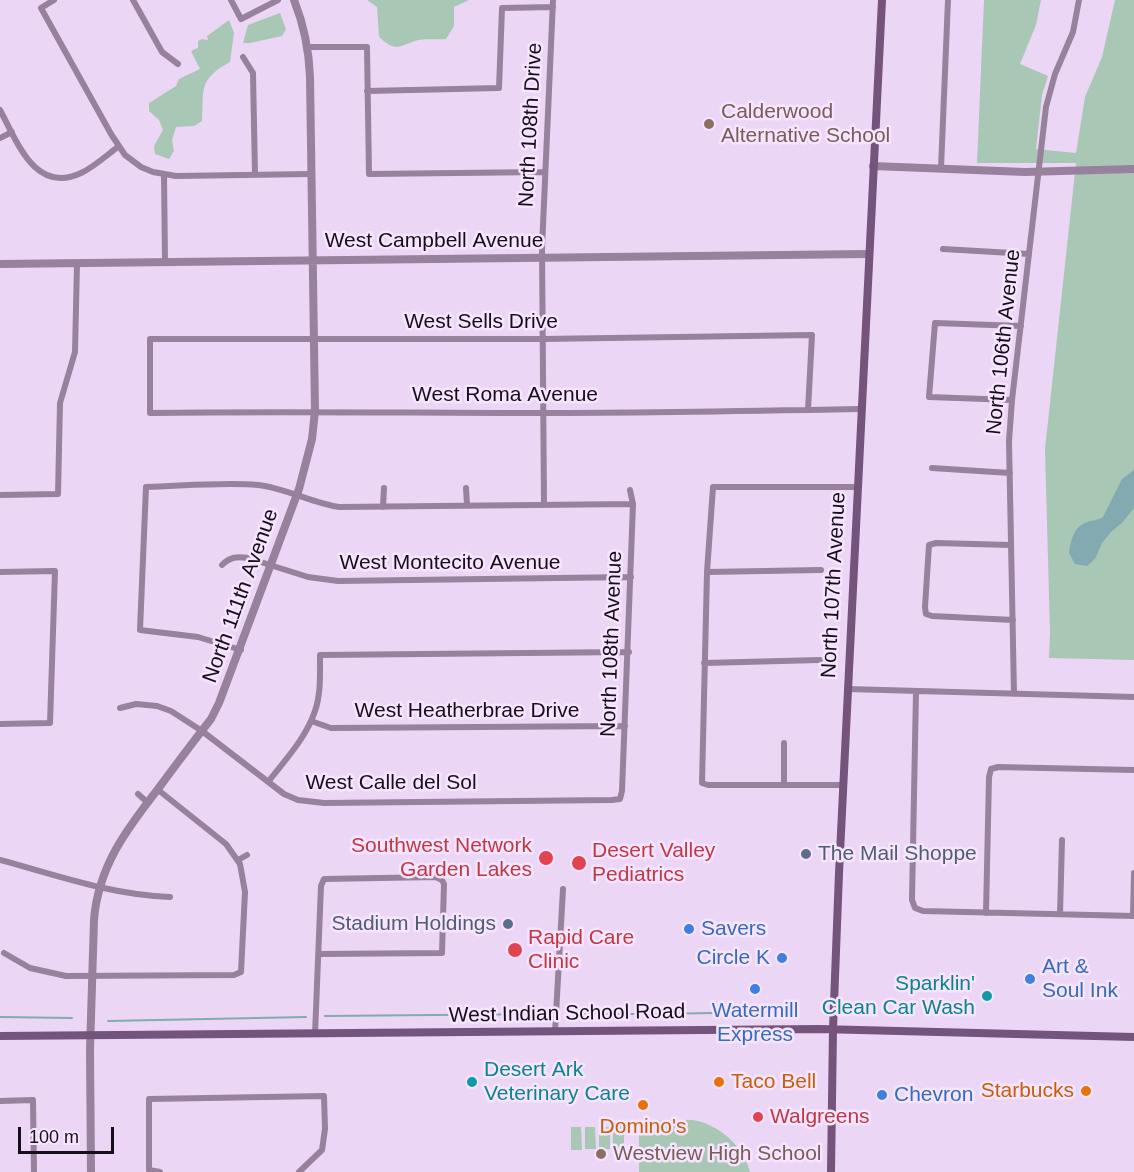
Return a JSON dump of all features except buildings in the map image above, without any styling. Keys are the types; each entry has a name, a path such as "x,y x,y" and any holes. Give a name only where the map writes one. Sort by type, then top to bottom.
{"main road":[{"name":"North 107th Avenue","path":"831,1172 833,1029 843,785 882,0"},
{"name":"West Indian School Road","path":"0,1036 833,1029 1134,1037"}],"street":[{"path":"54,0 41,8 119,146 141,167 164,174 311,174"},
{"path":"134,0 162,52 178,64"},
{"path":"231,0 241,19 278,0"},
{"name":"North 111th Avenue","path":"91,1172 91,1036 95,911 99,887 116,847 147,802 202,731 219,703 241,650 297,496 312,439 315,411 310,77 308,47 294,0"},
{"path":"941,168 948,0"},
{"name":"North 106th Avenue","path":"1014,694 1010,472 1012,400 1038,172 1050,90 1068,46 1079,0"},
{"path":"367,91 499,88 502,8 553,4"},
{"name":"North 108th Drive","path":"544,504 542,259 553,4"},
{"path":"308,47 367,47 369,174 544,172"},
{"path":"243,57 253,73 255,175"},
{"path":"0,110 33,167 53,177 80,174 119,146"},
{"path":"0,138 12,132"},
{"path":"873,166 1038,172 1134,169"},
{"path":"164,174 165,262"},
{"path":"943,249 1029,254"},
{"name":"West Campbell Avenue","path":"0,264 868,254"},
{"path":"0,495 58,494 59,415 60,403 75,352 77,262"},
{"path":"1012,400 928,397 935,323 1021,326"},
{"name":"West Sells Drive","path":"150,413 150,339 543,339 812,335 808,410"},
{"name":"West Roma Avenue","path":"150,413 315,411 543,413 860,409"},
{"path":"932,468 1010,472"},
{"path":"241,650 198,637 141,630 146,487 258,485 278,489 313,502 339,507 633,504"},
{"path":"843,785 708,785 702,783 707,572 712,487 857,487"},
{"path":"383,507 384,488"},
{"path":"466,488 467,505"},
{"name":"North 108th Avenue","path":"620,799 632,578 633,504 630,490"},
{"path":"1011,545 936,543 929,545 926,614 1013,620"},
{"name":"West Montecito Avenue","path":"222,565 228,559 238,557 308,577 338,581 632,578"},
{"path":"707,572 821,570"},
{"path":"0,572 55,571 50,723 0,724"},
{"path":"268,782 302,738 311,721 317,704 320,655 629,652"},
{"path":"704,663 820,660"},
{"path":"848,689 1134,697"},
{"path":"916,691 912,900 915,908 923,911 1134,916 1134,873"},
{"name":"West Calle del Sol","path":"120,708 136,704 157,706 181,717 284,794 298,800 309,802 620,799"},
{"name":"West Heatherbrae Drive","path":"311,721 331,728 625,726"},
{"path":"784,742 784,785"},
{"path":"986,913 991,769 998,767 1134,770"},
{"path":"4,953 21,964 39,971 66,976 234,975 242,972 245,892 244,879 238,860 216,834 158,789"},
{"path":"138,794 147,802"},
{"path":"1060,915 1062,840"},
{"path":"238,860 247,855"},
{"path":"0,860 139,896 170,897"},
{"path":"315,1034 321,886 324,879 436,877 442,880 444,884 442,953 319,954"},
{"path":"555,1032 562,889"},
{"path":"160,1172 149,1170 149,1099 324,1096 325,1129 322,1150 299,1172"},
{"path":"0,1101 33,1100 34,1172"}],"shaded area":[{"path":"367,0 469,0 454,7 454,26 446,39 419,40 397,47 389,45 379,37 377,7"},
{"path":"984,0 1041,0 1036,25 1020,64 1048,76 1042,95 1036,149 1076,153 1085,97 1102,57 1115,0 1134,0 1134,660 1049,658 1045,449 1076,163 977,163"},
{"path":"280,13 286,29 282,36 243,43 248,25"},
{"path":"229,20 234,33 230,62 212,74 205,86 202,121 194,126 176,127 172,140 174,151 169,159 155,154 154,146 163,130 159,120 149,111 149,103 176,86 179,79 200,69 191,51 198,48 198,41 208,40 207,36"},
{"path":"1134,470 1134,508 1102,543 1095,559 1087,566 1075,564 1069,553 1075,532 1081,525 1103,517 1122,479"},
{"path":"693,1120 712,1126 729,1138 742,1153 750,1172 639,1172 639,1121"},
{"path":"613,1126 624,1126 624,1149 613,1149"},
{"path":"571,1127 581,1127 582,1150 571,1150"},
{"path":"585,1127 595,1127 596,1149 585,1149"},
{"path":"599,1127 610,1127 610,1149 599,1150"}],"waterway":[{"path":"730,1013 772,1012"},
{"path":"788,1012 793,1012"},
{"path":"650,1014 715,1013"},
{"path":"325,1016 544,1014"},
{"path":"568,1014 636,1014"},
{"path":"0,1017 72,1018"},
{"path":"108,1021 306,1017"}],"place":[{"name":"Calderwood Alternative School","path":"709,124"},
{"name":"The Mail Shoppe","path":"806,854"},
{"name":"Southwest Network Garden Lakes","path":"546,858"},
{"name":"Desert Valley Pediatrics","path":"579,863"},
{"name":"Stadium Holdings","path":"508,924"},
{"name":"Savers","path":"689,929"},
{"name":"Rapid Care Clinic","path":"515,950"},
{"name":"Circle K","path":"782,958"},
{"name":"Art & Soul Ink","path":"1030,979"},
{"name":"Watermill Express","path":"755,989"},
{"name":"Sparklin' Clean Car Wash","path":"987,996"},
{"name":"Desert Ark Veterinary Care","path":"472,1082"},
{"name":"Taco Bell","path":"719,1082"},
{"name":"Starbucks","path":"1086,1091"},
{"name":"Chevron","path":"882,1095"},
{"name":"Domino's","path":"643,1105"},
{"name":"Walgreens","path":"758,1117"},
{"name":"Westview High School","path":"601,1154"}]}
